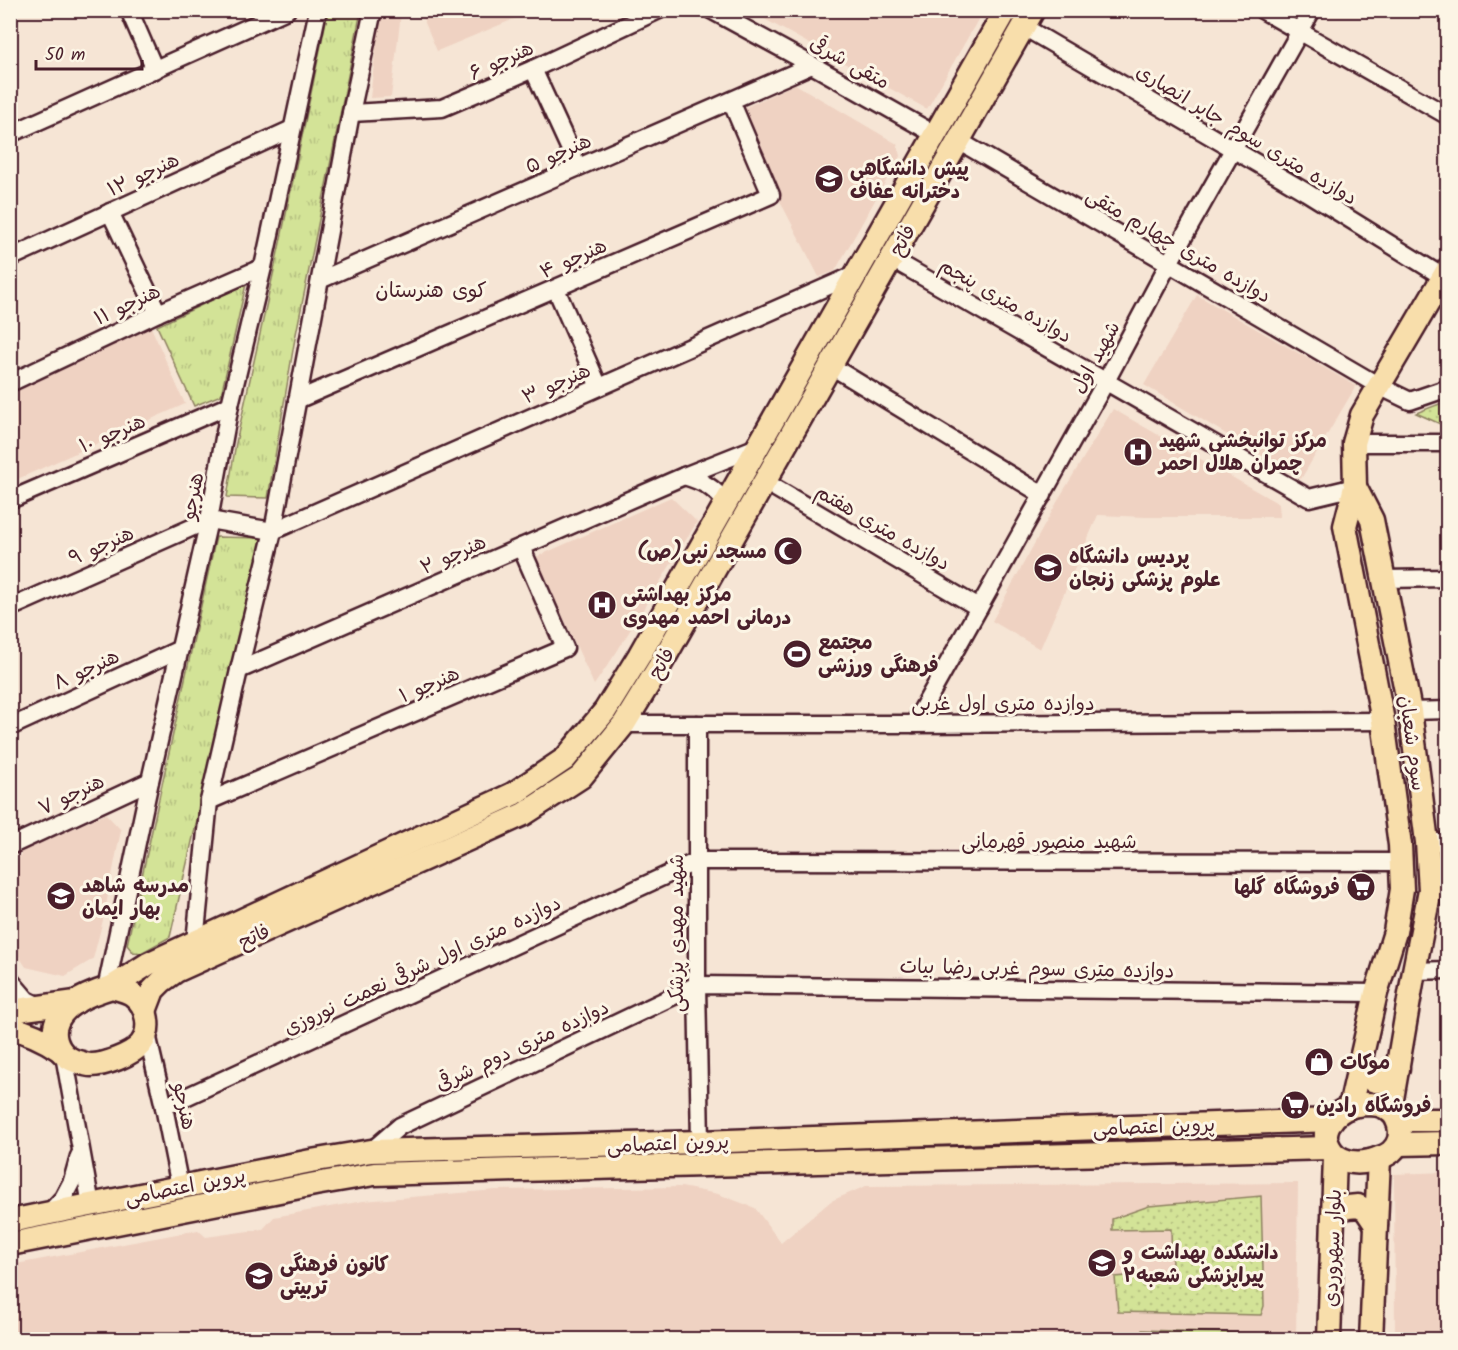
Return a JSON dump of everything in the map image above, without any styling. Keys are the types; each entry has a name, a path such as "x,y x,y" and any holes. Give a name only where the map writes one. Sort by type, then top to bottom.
{"main road":[{"name":"فاتح","path":"145,1011 153,990 199,950 513,794 565,759 605,711 634,665 1006,10"},
{"name":"فاتح","path":"109,988 148,964 199,950 524,814 581,777 624,724 659,667 1028,19"},
{"name":"سوم شعبان","path":"1350,1107 1376,993 1395,932 1402,889 1401,862 1383,721 1345,526 1355,487 1354,444 1362,415 1446,275"},
{"name":"سوم شعبان","path":"1355,487 1372,520 1437,842 1398,1069 1394,1115"},
{"path":"565,759 581,777"},
{"path":"10,1028 44,1039 62,1053 73,1061 90,1065 112,1061 140,1046 147,1034 148,1022 140,1002 133,995 119,988 109,988 76,1002 60,1015 56,1023 54,1033 62,1053"},
{"path":"10,1011 76,1002"},
{"path":"1359,1066 1371,1080 1379,1082 1393,1076 1398,1069"},
{"path":"1394,1115 1401,1134 1398,1144 1391,1152 1365,1162 1344,1160 1332,1152 1326,1138 1328,1127 1339,1113 1350,1107 1364,1104 1380,1105 1394,1115 1448,1120"},
{"name":"پروین اعتصامی","path":"10,1221 371,1151 1332,1120"},
{"path":"1398,1144 1448,1143"},
{"name":"پروین اعتصامی","path":"10,1244 374,1174 1332,1152"},
{"name":"بلوار سهروردی","path":"1329,1340 1333,1220 1332,1152"},
{"path":"1371,1340 1379,1158"},
{"path":"180,1187 185,1210"},
{"path":"91,1205 96,1228"},
{"path":"1333,1220 1339,1210 1348,1206 1359,1206 1366,1210 1376,1225"}],"street":[{"path":"129,10 154,70"},
{"path":"10,134 286,10"},
{"name":"هنرجو","path":"109,988 150,781 209,520 230,405 263,267 318,10"},
{"path":"199,950 209,801 273,531 351,113 373,10"},
{"name":"هنرجو ۶","path":"351,113 442,108 533,69 659,10"},
{"name":"متقی شرقی","path":"711,10 936,135"},
{"path":"1262,10 1448,116"},
{"name":"شهید اول","path":"914,724 1312,10"},
{"name":"دوازده متری سوم جابر انصاری","path":"1028,19 1234,149 1446,275"},
{"name":"هنرجو ۵","path":"320,280 812,65"},
{"path":"533,69 578,167"},
{"name":"هنرجو ۴","path":"297,400 771,195 731,101"},
{"name":"هنرجو ۱۲","path":"10,258 292,129"},
{"name":"دوازده متری چهارم متقی","path":"959,141 1379,386 1410,401 1448,388"},
{"path":"110,212 158,313"},
{"name":"دوازده متری پنجم","path":"892,259 1309,498 1355,487"},
{"name":"هنرجو ۱۱","path":"10,382 263,267"},
{"name":"هنرجو ۳","path":"273,531 856,274"},
{"path":"556,289 599,387"},
{"path":"831,366 1043,495"},
{"name":"هنرجو ۱۰","path":"10,500 230,405"},
{"path":"1354,444 1448,443"},
{"name":"هنرجو ۲","path":"239,670 684,476 758,447"},
{"path":"684,476 701,481 715,490 726,503"},
{"name":"دوازده متری هفتم","path":"765,482 979,608"},
{"path":"209,520 273,531"},
{"name":"هنرجو ۹","path":"10,608 209,520"},
{"name":"هنرجو ۱","path":"209,801 565,648 521,547"},
{"path":"1384,579 1448,578"},
{"name":"هنرجو ۸","path":"10,727 180,649"},
{"path":"1410,711 1448,710"},
{"name":"دوازده متری اول غربی","path":"624,724 1383,721"},
{"name":"شهید مهدی پزشکی","path":"697,724 697,985 700,1142"},
{"name":"هنرجو ۷","path":"10,846 150,781"},
{"name":"شهید منصور قهرمانی","path":"697,861 1401,862"},
{"name":"دوازده متری اول شرقی نعمت نوروزی","path":"164,1107 697,861"},
{"path":"1414,971 1448,970"},
{"path":"10,980 27,1000 41,1007"},
{"name":"دوازده متری سوم غربی رضا بیات","path":"697,985 1376,993"},
{"name":"دوازده متری دوم شرقی","path":"371,1151 400,1126 697,985"},
{"name":"هنرجو","path":"147,1034 180,1187"},
{"path":"62,1053 91,1205"},
{"path":"49,1213 63,1198 72,1181 81,1149"}],"shaded area":[{"path":"420,11 533,11 437,51"},
{"path":"750,11 983,11 927,109"},
{"path":"380,12 401,13 391,97 370,98"},
{"name":"پیش دانشگاهی دخترانه عفاف","path":"795,84 897,144 900,156 835,271 819,277 780,201 740,110"},
{"path":"1197,295 1356,386 1301,479 1144,385"},
{"path":"151,327 185,404 11,482 10,391"},
{"name":"مرکز توانبخشی شهید چمران هلال احمر","path":"1113,409 1279,504 1280,517 1098,515 1040,649 992,621 1061,495"},
{"name":"مرکز بهداشتی درمانی احمد مهدوی","path":"671,497 697,522 594,685 536,557"},
{"name":"مدرسه شاهد بهار ایمان","path":"106,814 121,830 93,959 65,976 26,967 13,947 14,871 22,851"},
{"path":"1447,1172 1447,1339 1395,1339 1394,1174"},
{"path":"1298,1183 1296,1339 11,1340 11,1265 198,1230 206,1237 263,1229 274,1217 363,1201 496,1190 681,1187 718,1194 755,1208 781,1243 831,1201 866,1186"}],"green space":[{"path":"328,11 361,11 294,344 268,498 227,497 236,443"},
{"path":"246,284 221,395 194,406 157,326"},
{"path":"1447,401 1447,427 1416,413"},
{"path":"216,537 262,538 170,937 141,953 133,952 127,945"},
{"path":"1261,1196 1264,1306 1261,1315 1118,1312 1115,1277 1162,1273 1172,1268 1171,1229 1112,1230 1112,1219 1149,1206"},
{"path":"1142,1330 1272,1334 1272,1339 1141,1339"}],"place":[{"name":"پیش دانشگاهی دخترانه عفاف","path":"829,179"},
{"name":"مرکز توانبخشی شهید چمران هلال احمر","path":"1138,452"},
{"name":"مسجد نبی(ص)","path":"788,551"},
{"name":"پردیس دانشگاه علوم پزشکى زنجان","path":"1048,568"},
{"name":"مرکز بهداشتی درمانی احمد مهدوی","path":"602,605"},
{"name":"مجتمع فرهنگی ورزشی","path":"797,654"},
{"name":"فروشگاه گلها","path":"1361,887"},
{"name":"مدرسه شاهد بهار ایمان","path":"61,896"},
{"name":"موکات","path":"1319,1062"},
{"name":"فروشگاه رادین","path":"1295,1105"},
{"name":"دانشکده بهداشت و پیراپزشکى شعبه۲","path":"1102,1263"},
{"name":"کانون فرهنگی تربیتی","path":"259,1276"}],"district":[{"name":"کوی هنرستان","path":"431,290"}]}
